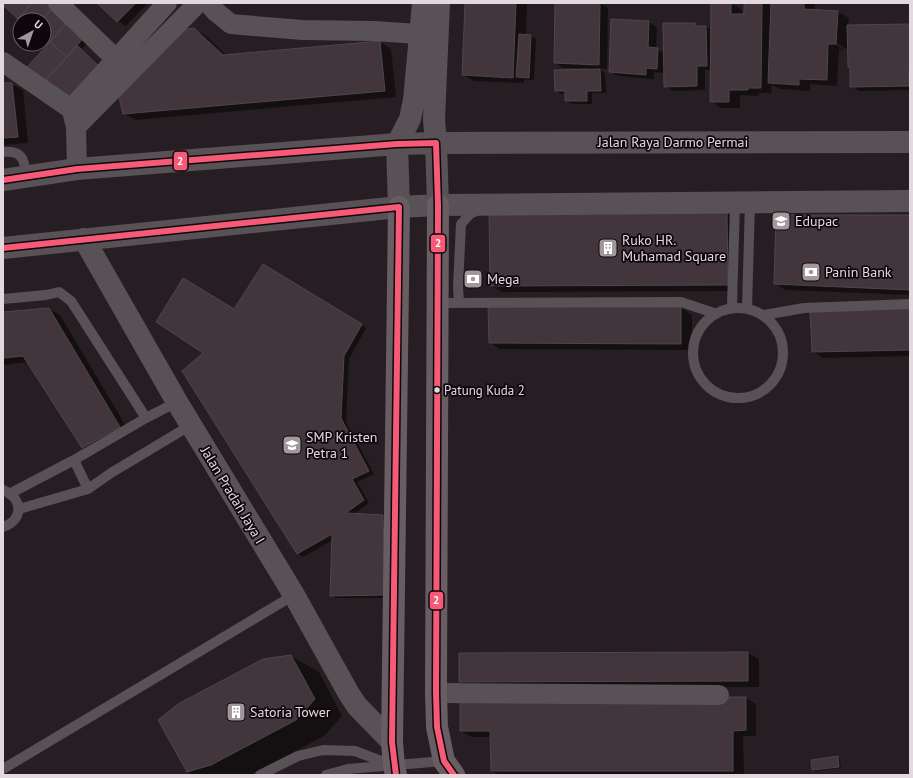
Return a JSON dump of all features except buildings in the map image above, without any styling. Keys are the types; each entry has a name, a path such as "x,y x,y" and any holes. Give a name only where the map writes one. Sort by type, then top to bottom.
{"main road":[{"path":"438,204 436,694 437,727 449,768"},
{"path":"395,771 392,742 398,207"}],"street":[{"path":"58,3 122,66"},
{"path":"77,169 74,118 122,66 167,3"},
{"path":"122,66 198,3"},
{"path":"208,3 231,24 302,30 374,30 419,34"},
{"path":"231,3 231,24"},
{"path":"398,207 397,144 410,119 414,100 423,3"},
{"path":"438,204 434,120 439,3"},
{"path":"3,62 74,118"},
{"name":"Jalan Raya Darmo Permai","path":"3,180 77,169 397,144 910,142"},
{"path":"3,248 438,204 743,205 910,201"},
{"name":"Jalan Pradah Jaya I","path":"84,239 177,402 294,596 357,706 392,742"},
{"path":"436,694 719,695"}],"lane":[{"path":"3,152 12,151 24,160 27,177"},
{"path":"459,303 458,286 461,224 470,214 483,208 743,205 910,207"},
{"path":"732,306 743,205"},
{"path":"743,205 747,308"},
{"path":"3,298 46,295 59,292 71,301 146,418"},
{"path":"437,304 681,302 714,314"},
{"path":"764,315 804,308 910,304"},
{"path":"732,306 747,308 764,315 781,335 784,361 773,384 751,398 724,397 703,383 692,359 696,333 714,314 732,306"},
{"path":"3,527 13,521 16,517 18,509 17,500 7,492 74,460 146,418 177,402"},
{"path":"18,509 88,489 111,473 191,425"},
{"path":"74,460 88,489"},
{"path":"3,769 294,596"},
{"path":"260,775 298,756 324,750 355,751 395,771"},
{"path":"326,775 348,769 395,771 449,768"}],"transit line":[{"name":"2","path":"3,180 77,169 397,144 436,143 438,205 436,693 437,727 444,761 454,775"},
{"name":"2","path":"3,248 399,207 392,742 396,775"}],"place":[{"name":"Edupac","path":"781,221"},
{"name":"Ruko HR. Muhamad Square","path":"608,248"},
{"name":"Panin Bank","path":"811,272"},
{"name":"Mega","path":"473,279"},
{"name":"Patung Kuda 2","path":"437,390"},
{"name":"SMP Kristen Petra 1","path":"292,445"},
{"name":"Satoria Tower","path":"236,712"}]}
